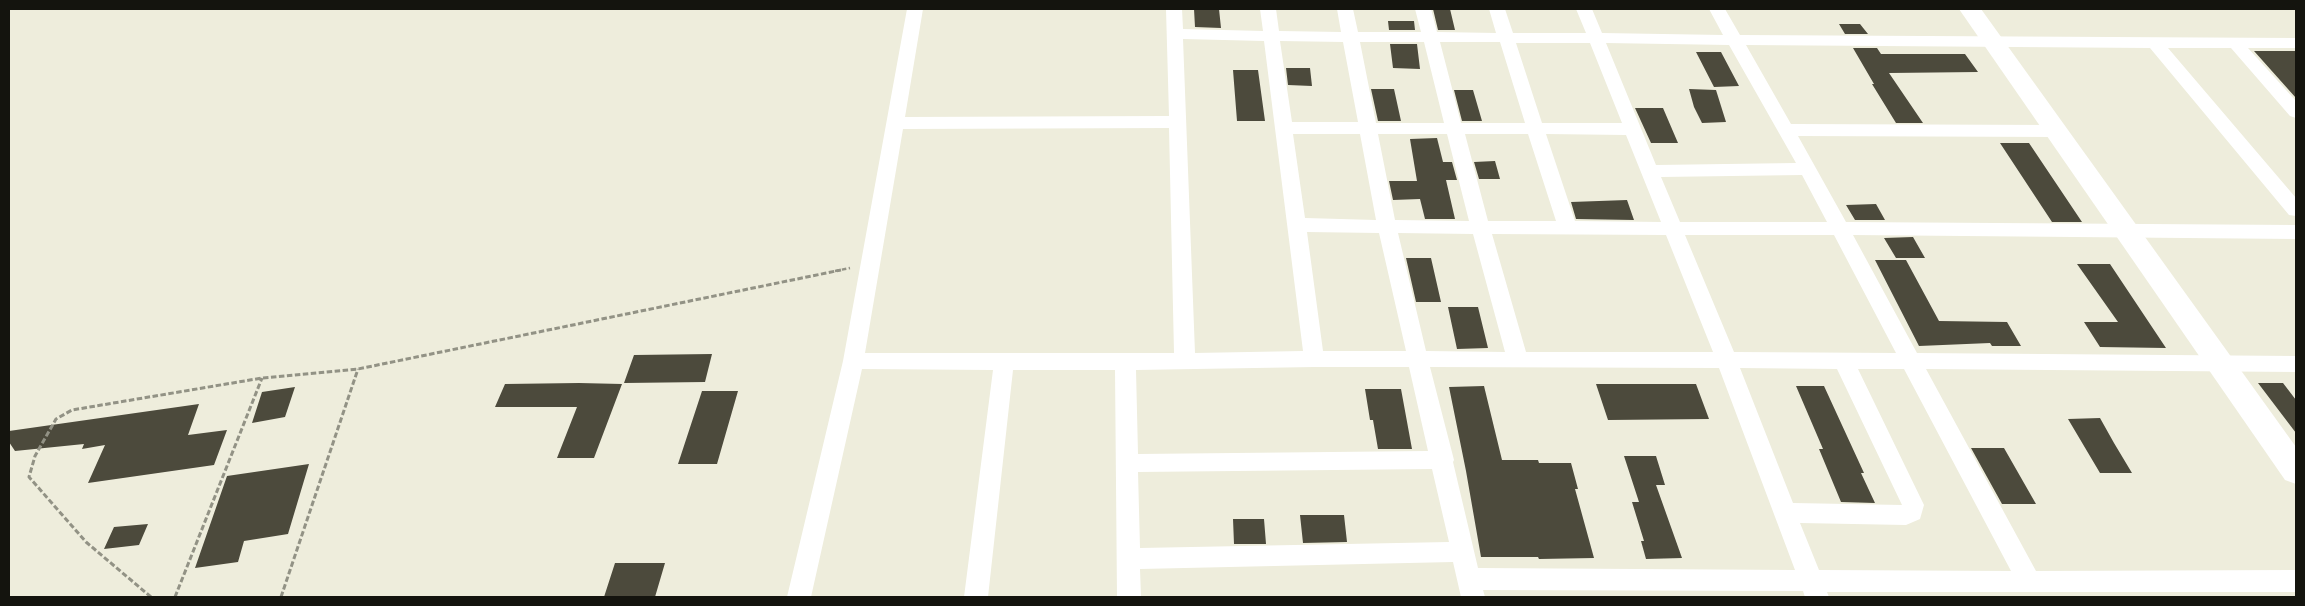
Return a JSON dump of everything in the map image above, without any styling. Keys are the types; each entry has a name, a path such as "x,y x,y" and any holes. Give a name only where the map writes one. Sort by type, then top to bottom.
{"street":[{"path":"799,597 853,362 915,9"},
{"path":"1174,9 1185,360"},
{"path":"1268,9 1314,359"},
{"path":"1346,9 1350,38 1388,226 1471,588 1814,588 2029,582 2111,590 2229,589 2296,581"},
{"path":"1423,9 1480,228 1518,360"},
{"path":"1497,9 1566,227"},
{"path":"1584,9 1727,361 1814,588"},
{"path":"1717,9 1808,169 2029,582"},
{"path":"1970,9 2296,471"},
{"path":"1174,34 1350,38 1506,37 1994,43 2296,43"},
{"path":"2154,42 2295,207"},
{"path":"2235,43 2296,112"},
{"path":"895,123 1177,122"},
{"path":"1284,128 1633,130"},
{"path":"1786,130 2057,132"},
{"path":"1650,171 1808,169"},
{"path":"1297,224 1674,230 1839,227 2125,228 2296,232"},
{"path":"853,362 1004,360 1125,362 1314,359 2296,364"},
{"path":"976,597 1004,360"},
{"path":"1785,513 1906,515 1912,512 1912,505 1844,361"},
{"path":"1125,362 1130,597"},
{"path":"1128,463 1443,460"},
{"path":"1130,558 1463,552"}],"path":[{"path":"151,597 86,542 29,477 28,470 56,419 72,410 262,378 358,369 870,264"},
{"path":"281,597 358,369"},
{"path":"175,597 262,378"}],"building":[{"path":"1194,9 1219,9 1221,28 1195,27"},
{"path":"1433,9 1450,9 1455,30 1438,30"},
{"path":"1388,21 1414,21 1415,30 1389,30"},
{"path":"1839,24 1860,24 1868,34 1845,34"},
{"path":"1390,44 1417,44 1420,69 1393,68"},
{"path":"1853,48 1877,48 1881,54 1965,54 1978,72 1889,73 1923,123 1896,123"},
{"path":"2254,51 2296,51 2296,98"},
{"path":"1696,52 1721,52 1739,86 1714,87"},
{"path":"1286,68 1310,68 1312,86 1288,85"},
{"path":"1233,70 1258,70 1265,121 1237,121"},
{"path":"1371,89 1394,89 1401,121 1378,121"},
{"path":"1689,89 1716,90 1726,122 1702,123 1694,107"},
{"path":"1454,90 1473,90 1482,121 1462,121"},
{"path":"1635,108 1663,108 1678,143 1651,143"},
{"path":"1437,138 1443,162 1452,162 1457,180 1446,180 1455,219 1425,219 1420,199 1393,200 1389,181 1417,181 1410,139"},
{"path":"2000,143 2029,143 2082,222 2052,222"},
{"path":"1495,161 1500,179 1479,179 1474,162"},
{"path":"1627,200 1634,220 1576,219 1571,202"},
{"path":"1876,204 1885,220 1855,220 1846,205"},
{"path":"1913,237 1925,258 1896,258 1884,238"},
{"path":"1406,258 1431,258 1441,302 1416,302"},
{"path":"1875,260 1906,260 1939,321 2007,322 2021,346 1992,346 1990,343 1919,346"},
{"path":"2077,264 2110,264 2166,348 2100,347 2084,322 2118,322"},
{"path":"1448,307 1478,307 1488,348 1457,349"},
{"path":"712,354 705,382 624,383 634,355"},
{"path":"2258,383 2283,383 2296,400 2296,433"},
{"path":"505,384 622,384 594,458 557,458 577,407 495,407"},
{"path":"1596,384 1696,384 1709,419 1608,420"},
{"path":"1484,386 1502,460 1538,460 1539,463 1571,463 1578,489 1575,489 1594,558 1481,557 1449,387"},
{"path":"1796,386 1824,386 1864,473 1861,473 1875,503 1841,502 1819,449 1823,449"},
{"path":"295,387 285,417 252,423 262,392"},
{"path":"1365,389 1401,389 1412,449 1378,449 1373,420 1370,420"},
{"path":"702,391 738,391 717,464 678,464"},
{"path":"199,404 188,435 227,430 214,465 88,483 105,445 82,449 84,444 15,451 9,442 9,431"},
{"path":"2100,418 2132,473 2100,473 2068,419"},
{"path":"1971,448 2004,448 2036,504 2002,504"},
{"path":"1624,456 1656,456 1665,485 1656,485 1682,558 1646,559 1641,541 1644,541 1632,502 1639,502"},
{"path":"309,464 288,534 244,541 238,562 195,568 227,476"},
{"path":"1300,515 1344,515 1347,542 1303,543"},
{"path":"1233,519 1264,519 1266,544 1234,544"},
{"path":"148,524 139,545 104,549 114,527"},
{"path":"615,563 665,563 655,597 604,597"}]}
